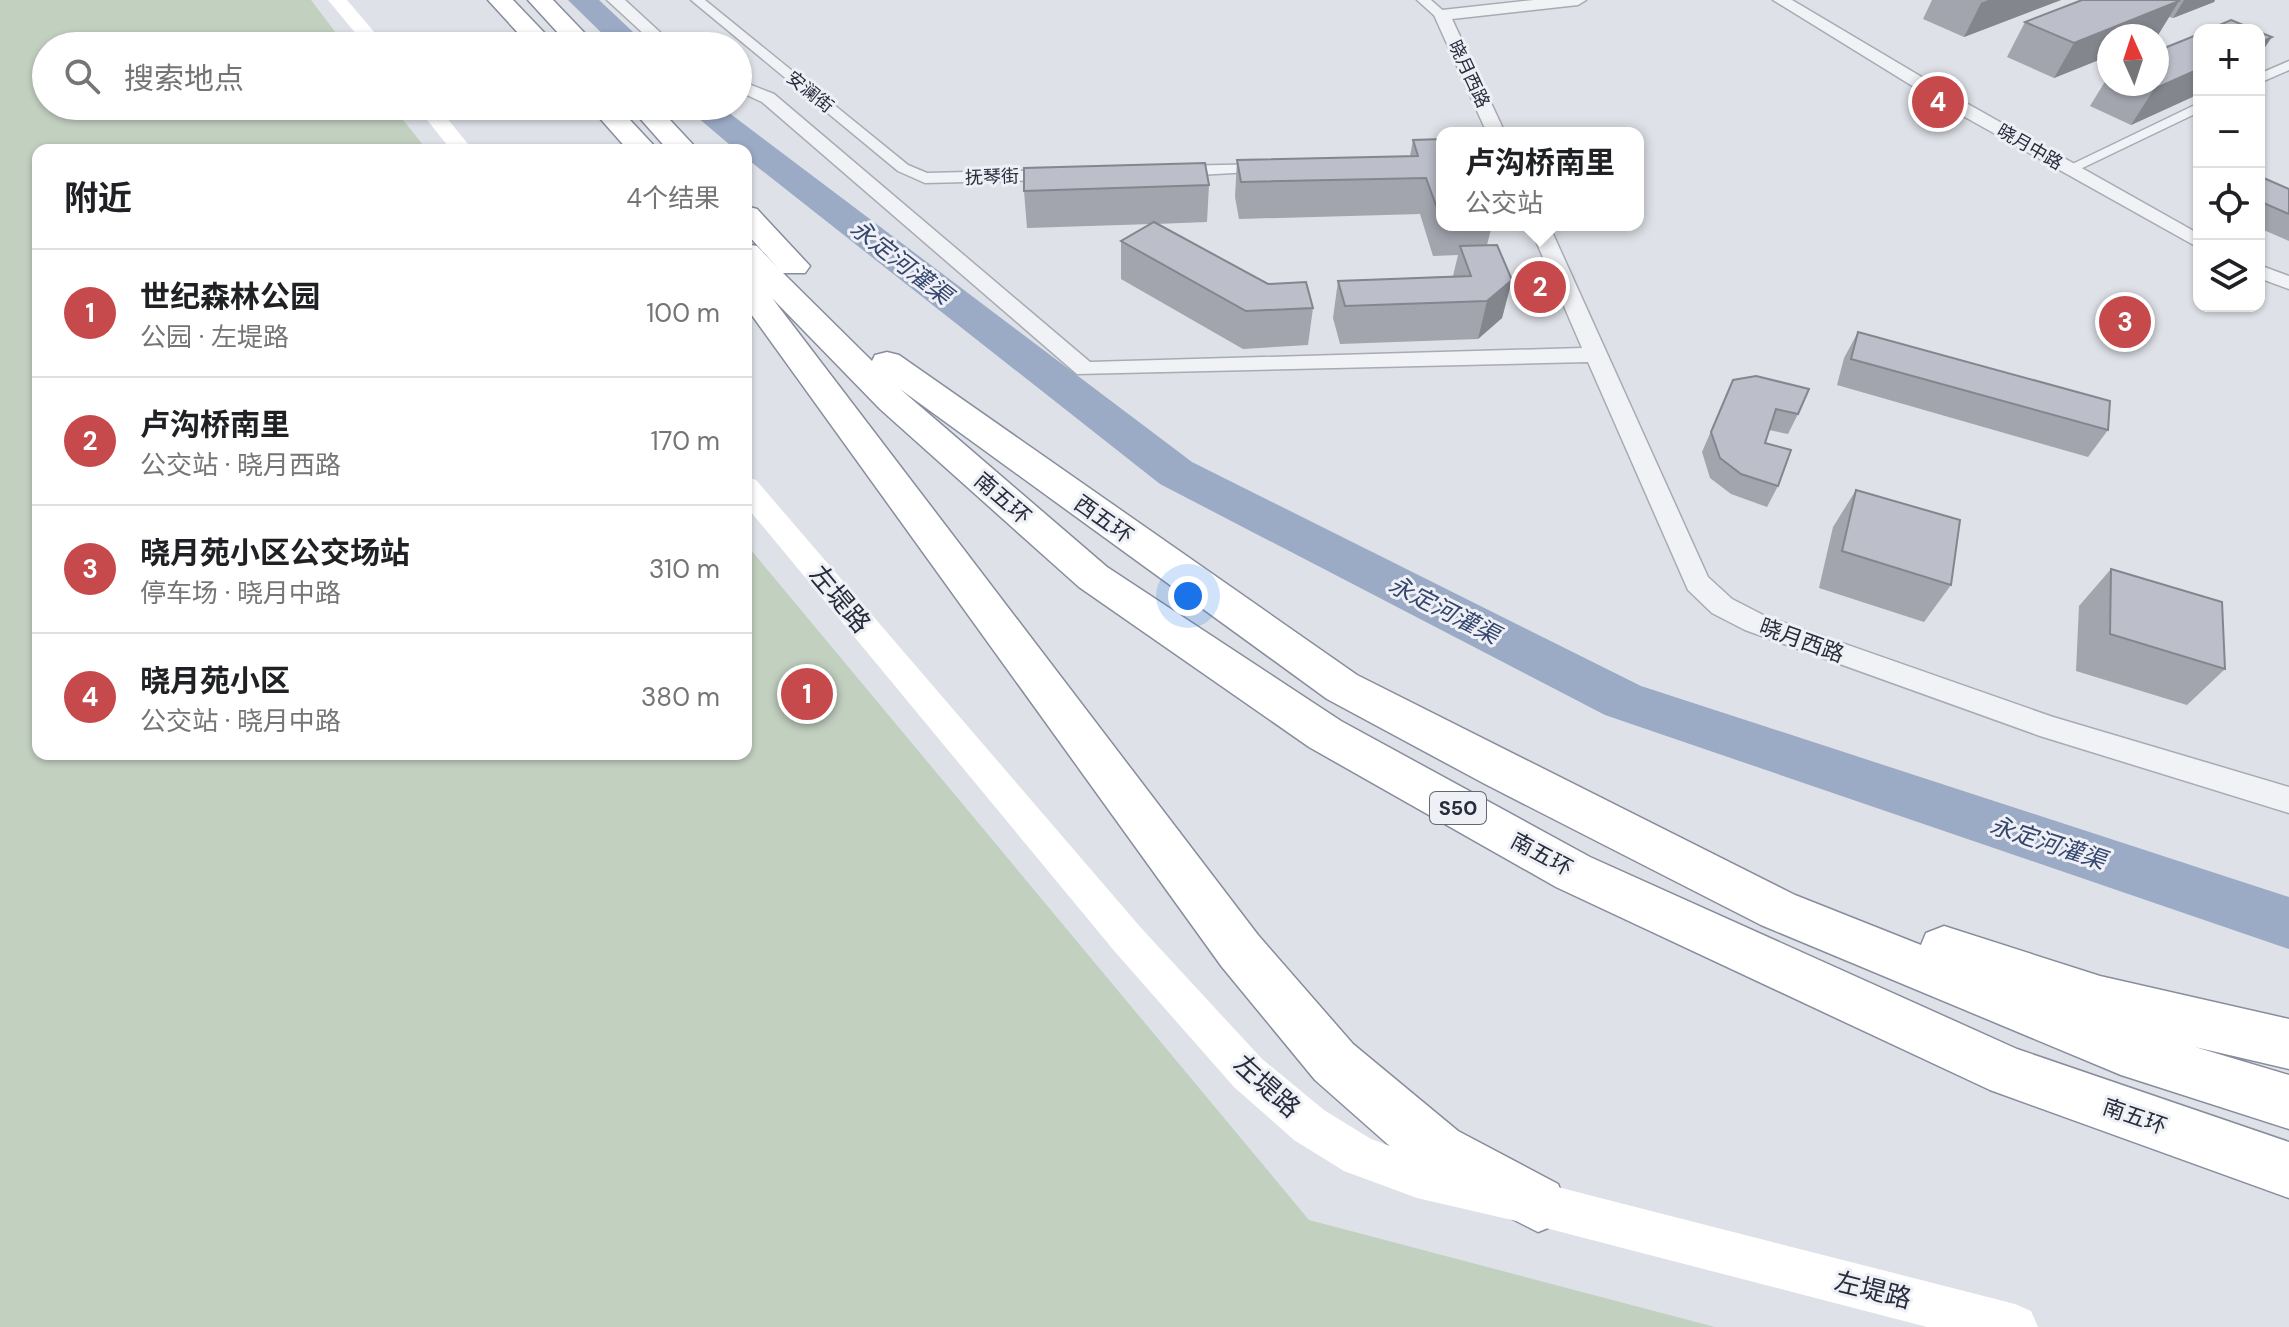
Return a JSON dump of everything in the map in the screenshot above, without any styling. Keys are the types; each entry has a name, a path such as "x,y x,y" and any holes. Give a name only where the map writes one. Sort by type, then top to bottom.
{"highway":[{"path":"500,0 531,32"},
{"path":"540,0 571,32"},
{"path":"615,120 638,144"},
{"path":"655,120 678,144"},
{"name":"西五环","path":"752,221 895,371 1342,687 1501,771"},
{"name":"南五环","path":"752,259 892,401 1093,577 1325,734 1573,872 2009,1072 2289,1170"},
{"path":"752,293 1240,951 1334,1062 1438,1151 1538,1204"},
{"path":"1501,771 1978,962 2100,1000 2289,1044"},
{"name":"S50","path":"1501,771 1778,910 2121,1050 2289,1102"}],"main road":[{"path":"337,0 364,32"},
{"path":"437,120 457,144"},
{"name":"左堤路","path":"752,494 1129,941 1248,1073 1309,1125 1359,1156 1417,1177 1538,1204 2015,1327"}],"street":[{"path":"615,0 651,32"},
{"name":"安澜街","path":"697,0 736,32"},
{"path":"1423,0 1442,15 1578,0"},
{"name":"晓月中路","path":"1781,0 2195,240"},
{"name":"晓月西路","path":"1442,15 1493,127"},
{"name":"安澜街","path":"752,45 903,168 925,178"},
{"path":"2265,76 2289,65"},
{"path":"752,91 768,98 1085,369 1593,355"},
{"path":"2069,169 2193,110"},
{"path":"1162,171 1286,167"},
{"name":"抚琴街","path":"925,178 1068,174"},
{"name":"晓月西路","path":"1541,231 1593,355 1697,583 1722,606 1755,623 2050,728 2289,800"},
{"path":"2265,273 2289,283"}],"green space":[{"path":"0,0 311,0 335,32 32,32 32,120 403,120 422,144 32,144 32,760 752,760 752,551 1309,1220 1715,1327 0,1327"}],"building":[{"path":"2082,0 2179,1 2122,24 2097,24 2097,34 2074,43 2025,22"},
{"path":"2193,36 2193,72 2169,82 2169,46"},
{"path":"1436,139 1436,205 1426,178 1241,182 1237,160 1418,156 1413,140"},
{"path":"1205,163 1209,185 1024,191 1024,168"},
{"path":"2265,179 2289,189 2289,214 2265,204"},
{"path":"1154,222 1268,284 1306,282 1313,308 1246,311 1121,241"},
{"path":"1497,245 1512,280 1487,301 1345,306 1338,281 1471,276 1460,246"},
{"path":"1858,332 2110,401 2108,430 1851,359"},
{"path":"1756,376 1809,389 1798,414 1776,409 1765,443 1791,450 1778,486 1741,474 1720,458 1711,432 1733,380"},
{"path":"1856,490 1960,520 1951,585 1842,551"},
{"path":"2111,569 2222,602 2225,669 2110,634"}],"waterway":[{"name":"永定河灌渠","path":"582,0 617,32"},
{"name":"永定河灌渠","path":"718,120 749,144"},
{"name":"永定河灌渠","path":"752,146 1176,473 1623,701 2289,923"}],"place":[{"name":"晓月苑小区","path":"1938,102"},
{"name":"卢沟桥南里","path":"1540,287"},
{"name":"晓月苑小区公交场站","path":"2125,322"},
{"name":"世纪森林公园","path":"807,694"}]}
